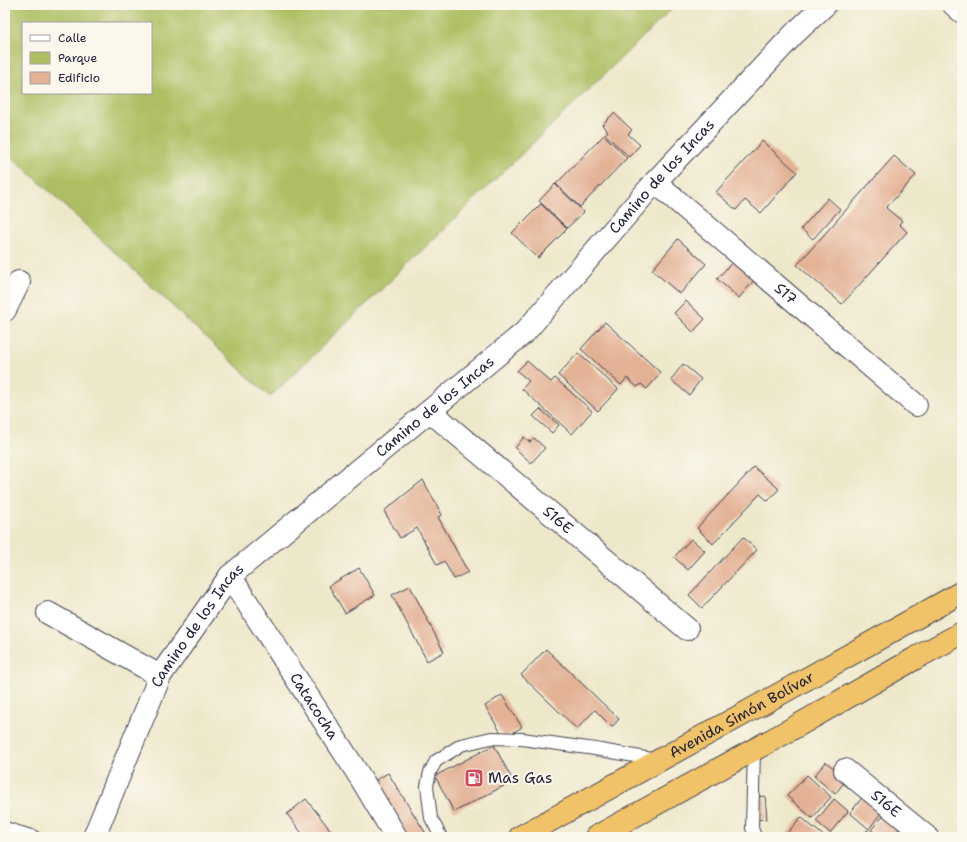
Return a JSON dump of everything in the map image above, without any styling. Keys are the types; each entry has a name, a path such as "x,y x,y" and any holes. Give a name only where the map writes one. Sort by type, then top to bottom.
{"highway":[{"name":"Avenida Simón Bolívar","path":"520,837 962,592"},
{"path":"596,837 962,633"}],"street":[{"name":"Camino de los Incas","path":"94,837 160,676 230,576 525,332 655,182 794,34 825,5"},
{"path":"954,5 962,12"},
{"name":"S17","path":"655,182 916,405"},
{"path":"5,310 19,282"},
{"name":"S16E","path":"430,411 687,629"},
{"name":"Catacocha","path":"230,576 362,780 396,837"},
{"path":"48,612 160,676"},
{"name":"S16E","path":"845,770 927,837"}],"lane":[{"path":"441,837 431,818 427,786 430,772 436,761 461,745 490,738 522,739 596,749 658,760"},
{"path":"754,750 752,828 755,837"},
{"path":"5,828 34,837"}],"green space":[{"path":"5,5 676,5 270,397 5,150"}],"building":[{"path":"614,113 632,130 628,134 640,145 629,157 605,134 608,131 602,125"},
{"path":"604,135 627,158 580,207 556,184"},
{"path":"762,141 797,172 761,213 745,200 736,210 716,192"},
{"path":"894,156 916,175 886,208 902,221 899,224 907,232 842,304 797,265"},
{"path":"555,184 584,212 567,228 539,201"},
{"path":"828,198 840,209 813,239 801,229"},
{"path":"541,204 567,229 538,258 512,233"},
{"path":"678,239 706,264 680,294 652,270"},
{"path":"735,259 756,278 739,298 717,279"},
{"path":"686,301 705,319 693,332 674,313"},
{"path":"605,322 661,373 647,389 641,384 637,387 627,378 621,385 581,349"},
{"path":"578,353 618,389 598,411 558,375"},
{"path":"527,361 551,382 555,378 592,411 572,434 522,389 529,381 517,371"},
{"path":"683,364 701,379 689,395 671,380"},
{"path":"540,409 559,425 552,433 533,416"},
{"path":"524,437 530,442 534,438 545,448 531,463 515,448"},
{"path":"754,467 779,489 768,501 760,494 713,544 697,528"},
{"path":"423,480 442,515 438,517 468,572 454,579 444,561 437,565 417,528 400,538 384,511"},
{"path":"743,537 757,550 702,608 689,595"},
{"path":"691,539 705,551 688,570 674,557"},
{"path":"359,568 375,595 345,613 329,586"},
{"path":"410,586 444,652 427,661 392,595"},
{"path":"546,649 619,719 612,727 595,710 577,729 521,675"},
{"path":"502,695 522,727 504,738 485,706"},
{"name":"Mas Gas","path":"494,745 513,781 454,812 435,776"},
{"path":"826,762 847,779 835,794 814,776"},
{"path":"388,773 428,837 407,837 373,782"},
{"path":"807,775 831,797 812,818 787,796"},
{"path":"864,795 883,810 869,829 850,813"},
{"path":"765,796 767,819 757,820 755,797"},
{"path":"306,799 336,837 305,837 287,814"},
{"path":"834,799 848,811 830,833 816,821"},
{"path":"886,813 902,825 892,837 880,837 871,830"},
{"path":"801,817 825,837 784,837"},
{"path":"905,828 916,837 898,837"},
{"path":"867,830 876,837 860,837"}],"place":[{"name":"Mas Gas","path":"474,778"}]}
